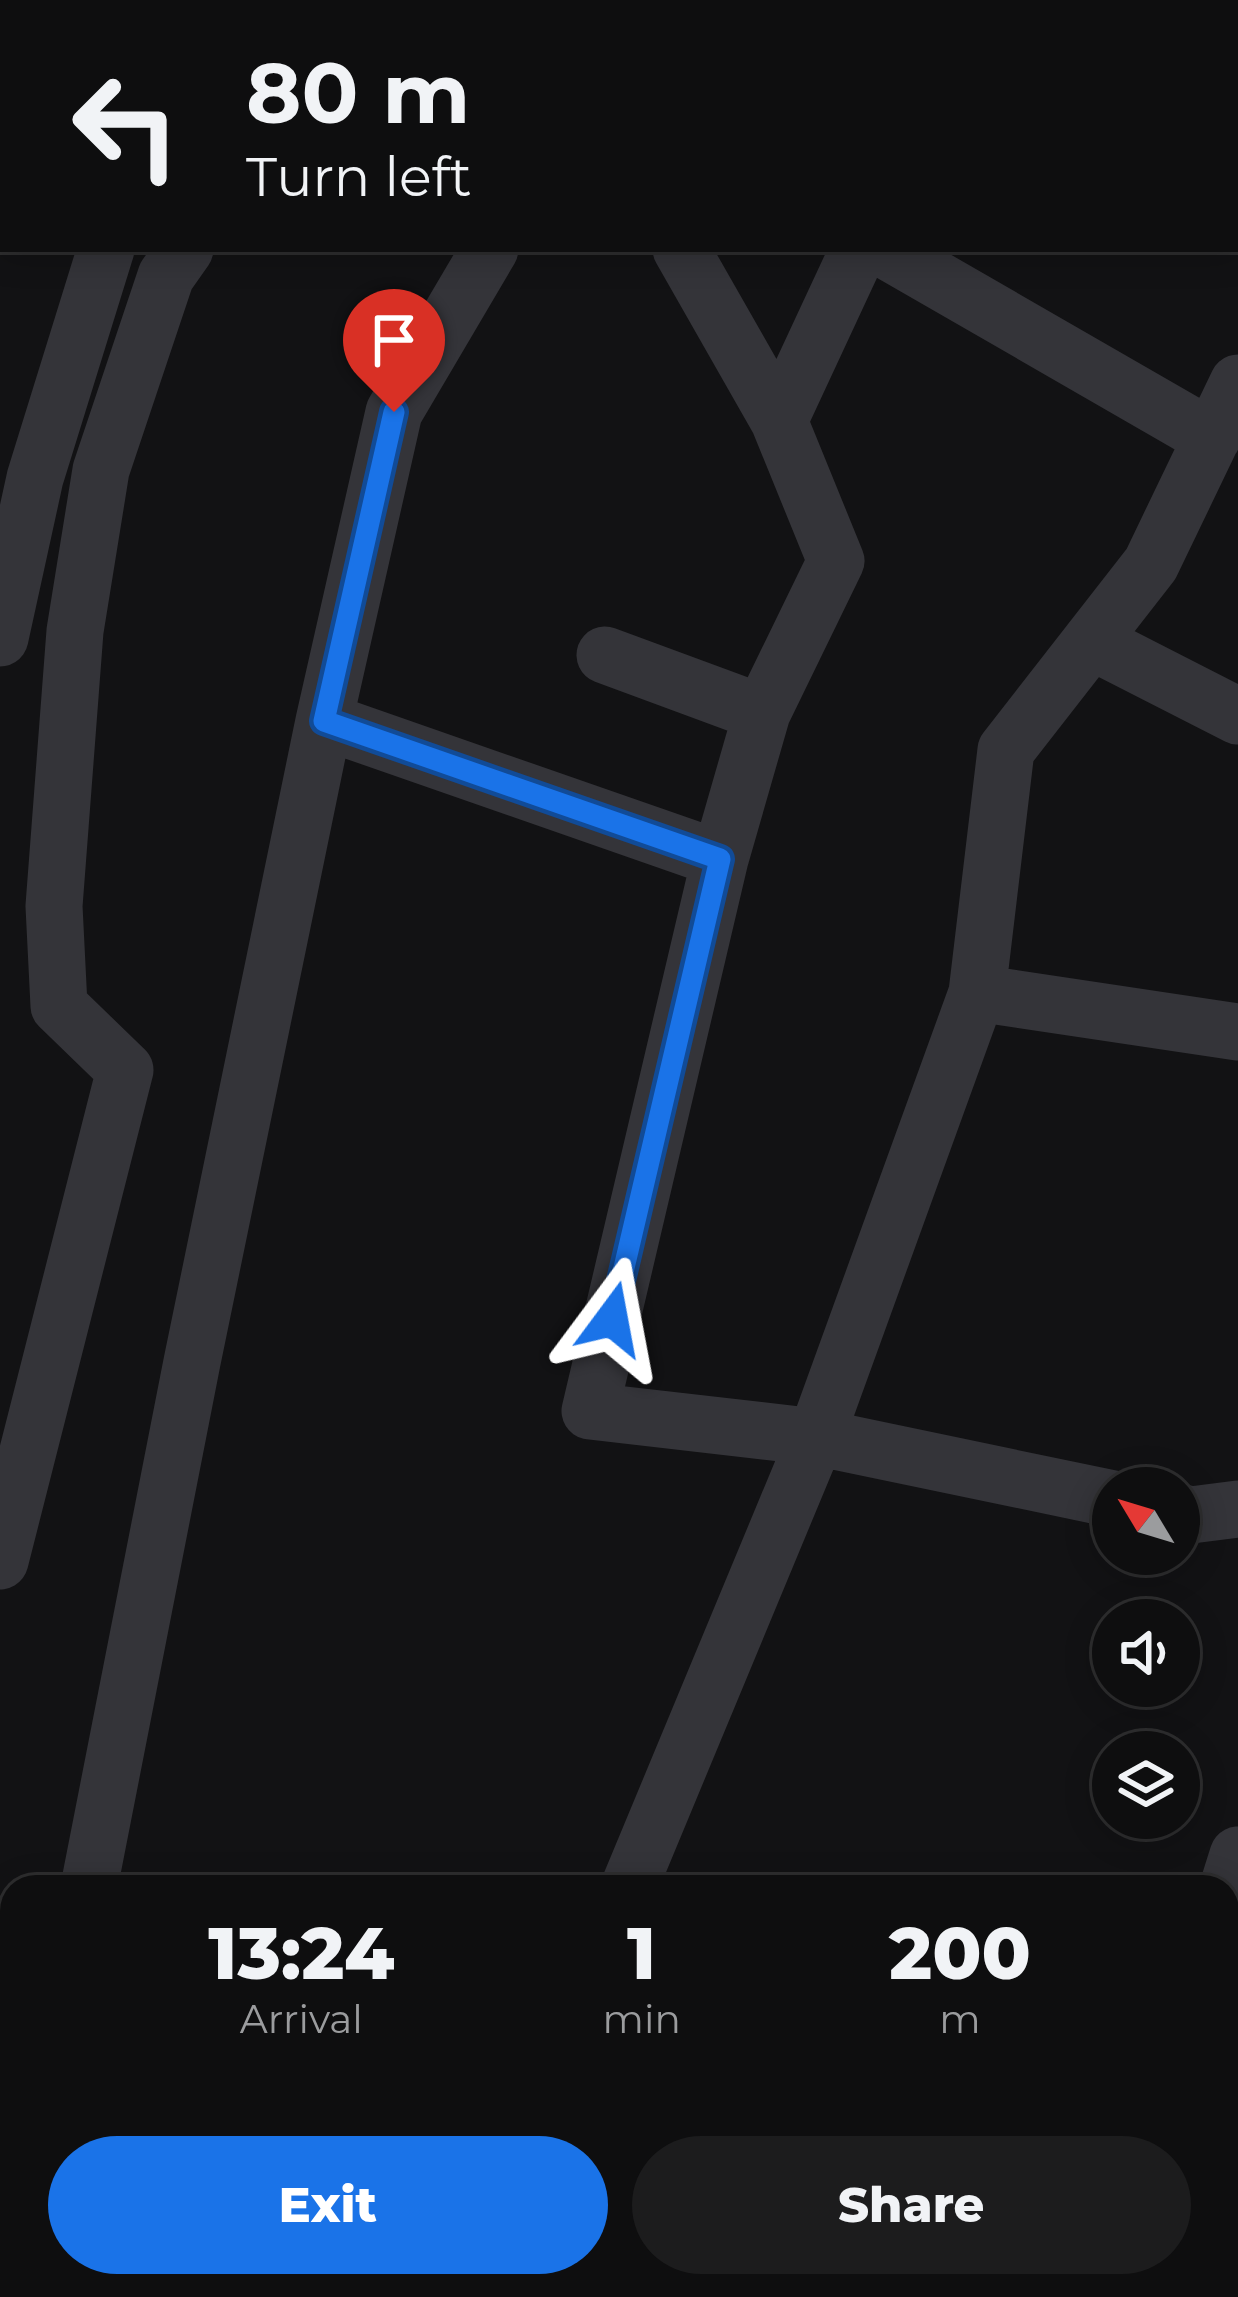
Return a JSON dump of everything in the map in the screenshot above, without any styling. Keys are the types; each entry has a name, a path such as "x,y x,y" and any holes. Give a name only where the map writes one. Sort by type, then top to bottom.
{"street":[{"path":"71,679 0,642 35,478 105,252"},
{"path":"0,1562 125,1070 59,1006 54,906 71,679 101,470 166,277 183,252"},
{"path":"91,1875 324,721 394,412 488,252"},
{"path":"683,252 779,421 836,561 762,713 720,859 590,1411 815,1436 1092,1494"},
{"path":"779,421 859,252"},
{"path":"889,252 1212,438"},
{"path":"634,1875 815,1436 977,993 1006,750 1151,564 1238,383"},
{"path":"1091,641 1238,716"},
{"path":"605,655 762,713"},
{"path":"324,721 720,859"},
{"path":"977,993 1238,1032"},
{"path":"1200,1514 1238,1509"}],"route":[{"path":"394,412 324,721 720,859 612,1319"}]}
